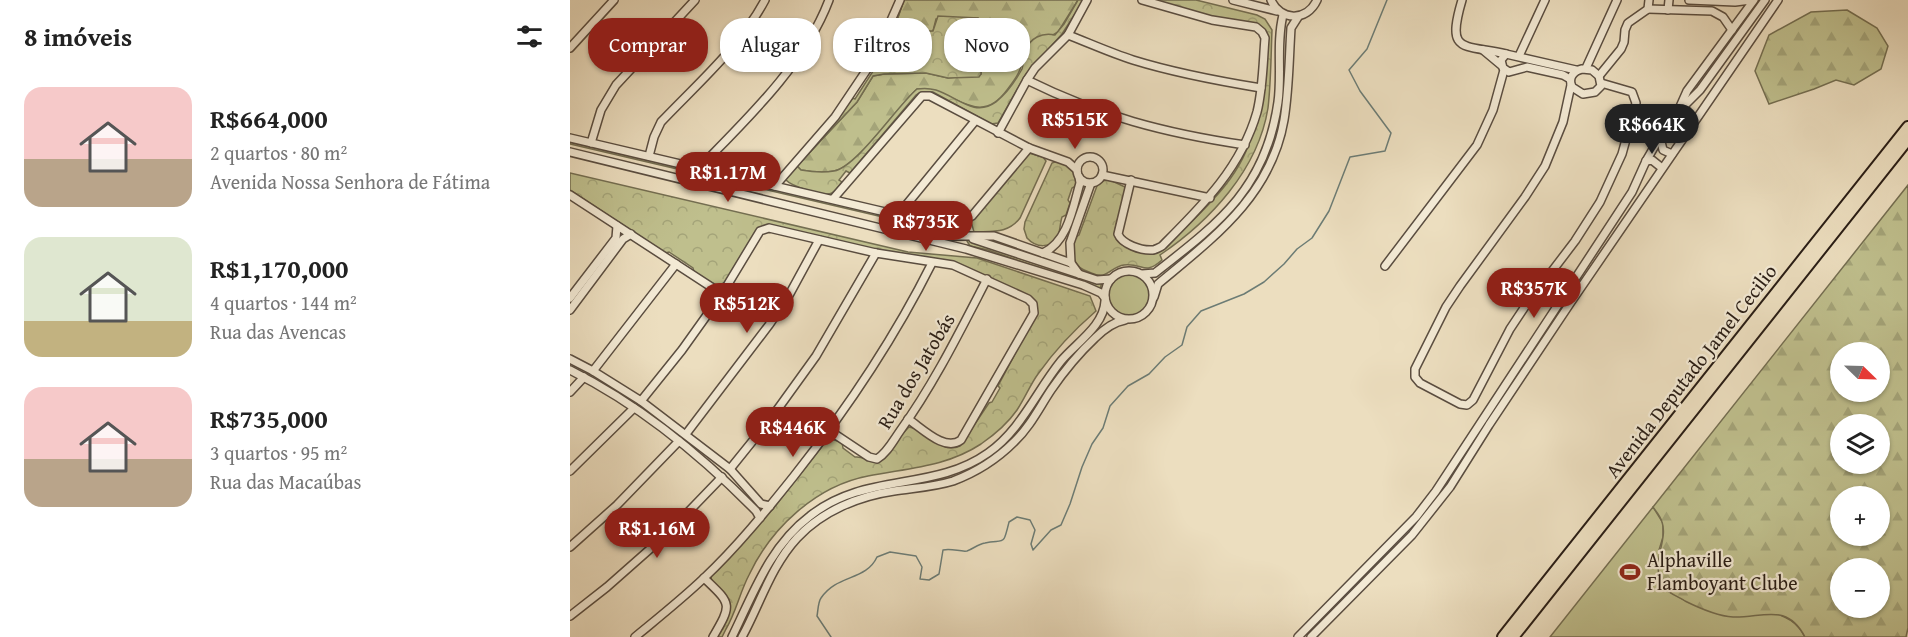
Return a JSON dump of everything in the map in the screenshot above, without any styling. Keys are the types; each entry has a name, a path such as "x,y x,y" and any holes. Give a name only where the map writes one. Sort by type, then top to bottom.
{"highway":[{"name":"Avenida Deputado Jamel Cecilio","path":"1503,637 1908,127"},
{"name":"Avenida Deputado Jamel Cecilio","path":"1513,637 1908,139"}],"street":[{"path":"570,48 614,0"},
{"path":"591,143 601,110 616,85 695,0"},
{"path":"649,156 661,122 738,40 758,14 765,0"},
{"path":"699,168 784,77 809,42 829,0"},
{"path":"775,186 835,117 874,59 900,0"},
{"path":"998,133 1035,68 1068,35 1087,0"},
{"path":"1131,180 1118,234 1121,241 1127,244 1153,250 1162,246 1210,198 1245,145 1257,111 1265,38 1263,32 1256,27 1212,20 1142,0"},
{"path":"1234,0 1298,17"},
{"path":"732,637 769,560 786,537 810,516 834,500 861,489 926,478 959,469 988,454 1010,434 1026,414 1072,347 1100,321 1105,312 1107,284 1111,279 1118,273 1126,271 1142,274 1155,273 1224,216 1243,193 1259,165 1273,127 1278,100 1281,30 1280,13 1270,0"},
{"path":"741,637 774,570 798,537 840,507 862,498 891,491 926,488 951,481 979,470 1000,455 1019,438 1065,370 1085,347 1117,321 1141,317 1152,304 1158,284 1237,215 1254,192 1266,170 1284,122 1291,28 1298,17 1310,10 1317,0"},
{"path":"1462,0 1455,34 1456,39 1462,44 1576,70 1586,68 1595,71 1600,80 1600,88 1592,94 1574,94 1569,99"},
{"path":"1519,56 1545,0"},
{"path":"1586,68 1617,0"},
{"path":"1648,9 1649,0"},
{"path":"1668,10 1669,0"},
{"path":"1689,0 1735,2 1753,0"},
{"path":"1677,113 1687,92 1753,0"},
{"path":"1298,637 1416,518 1436,491 1632,192 1660,137 1677,113 1700,90 1766,0"},
{"path":"1311,637 1412,535 1450,487 1489,425 1662,168 1778,0"},
{"path":"1700,1 1698,6 1700,11"},
{"path":"1600,80 1621,49 1629,23 1648,9 1717,13 1729,23 1732,30"},
{"path":"1068,35 1130,59 1167,70 1204,79 1261,88"},
{"path":"1483,50 1503,68 1514,72 1527,67 1563,75 1580,93"},
{"path":"1385,266 1477,145 1493,110 1503,68 1501,60 1506,54"},
{"path":"1576,70 1570,82 1569,99 1559,133 1545,166 1446,307 1415,369 1415,378 1420,383 1460,404 1467,405 1473,400 1510,329 1589,220 1622,154 1636,103 1635,97 1632,92 1600,80"},
{"path":"1027,80 1066,99 1108,115 1192,137 1245,145"},
{"path":"833,199 922,96 930,96 1029,148 1068,162 1091,157 1098,160 1103,166 1102,175 1098,181 1084,182 1068,162"},
{"path":"898,215 975,121"},
{"path":"1660,137 1663,150 1672,154"},
{"path":"570,138 898,215 934,221 966,219 972,216 1029,148"},
{"path":"570,152 966,249 1083,285 1101,293 1113,313 1125,320"},
{"path":"1646,161 1652,160 1662,168"},
{"path":"1043,253 1052,249 1060,241 1080,183 1078,174 1081,161"},
{"path":"1102,175 1210,198"},
{"path":"1079,274 1071,263 1070,243 1091,183"},
{"path":"570,205 573,196 722,294"},
{"path":"1074,203 1083,206"},
{"path":"1068,221 1077,223"},
{"path":"570,298 616,238 617,226"},
{"path":"641,401 682,350 722,294 760,231 769,228 876,253 953,265 987,279 1028,299 1033,304 1034,313 961,441 954,445 946,444 908,419"},
{"path":"892,230 927,236 994,236 1071,263"},
{"path":"570,310 631,234"},
{"path":"967,237 1097,280 1111,279"},
{"path":"966,249 963,242 967,237"},
{"path":"686,434 769,326 788,297 819,240"},
{"path":"730,469 772,417 816,356 876,253"},
{"path":"635,637 704,578 770,506 830,430 861,386 909,309 932,263"},
{"path":"593,371 676,264"},
{"path":"1142,274 1151,284 1154,297"},
{"name":"Rua dos Jatobás","path":"830,430 869,457 877,459 883,455 908,419 957,337 987,279"},
{"path":"570,359 614,384 663,417 730,469 761,504 770,506"},
{"path":"570,370 634,408 679,441 722,477 756,511 760,518"},
{"path":"570,392 584,377"},
{"path":"608,392 613,389 614,384"},
{"path":"570,471 634,408"},
{"path":"656,425 663,417"},
{"path":"570,546 617,505 679,441"},
{"path":"699,458 704,450"},
{"path":"570,616 667,534 722,477"},
{"path":"704,578 726,599 728,606 713,637"}],"green space":[{"path":"901,0 904,0 898,18 894,18"},
{"path":"904,0 1078,0 1058,32 1030,48 1030,18 936,19 932,31 932,18 898,18"},
{"path":"1078,0 1084,0 1062,34 1030,70 1030,43 1033,39 1041,35 1055,35"},
{"path":"1152,0 1196,0 1265,19 1272,30 1268,108 1263,131 1243,173 1214,210 1160,255 1162,260 1156,265 1147,268 1124,265 1106,274 1098,275 1083,270 1076,264 1073,255 1073,239 1079,235 1098,183 1108,179 1125,187 1115,230 1119,243 1142,251 1154,251 1165,246 1175,237 1225,185 1242,160 1252,132 1265,31 1257,24 1211,17"},
{"path":"1847,10 1877,28 1888,46 1881,69 1854,85 1836,80 1769,104 1755,71 1769,35 1811,12"},
{"path":"938,16 978,18 944,18 944,72 981,72 979,77 948,78 926,73 873,76 857,102 797,166 801,170 826,172 843,167 865,148 917,89 936,90 965,104 980,108 996,102 1020,72 1028,72 998,123 991,124 933,92 921,92 850,173 846,171 839,180 842,182 833,192 828,194 815,192 786,180 786,174 853,98 855,99 873,72 932,72 932,31"},
{"path":"981,72 1018,72 996,102 985,107 975,107 942,93 917,89 866,148 844,167 834,171 814,172 801,170 797,166 857,102 873,76 926,73 948,78 981,74"},
{"path":"570,140 918,221 962,222 1029,153 1043,157 1046,161 1020,218 1015,223 999,231 974,232 972,225 917,225 570,144"},
{"path":"1057,161 1072,168 1077,182 1072,188 1068,200 1070,203 1066,215 1062,217 1058,236 1051,243 1043,246 1027,238 1024,229 1025,222 1052,163"},
{"path":"570,173 908,252 977,258 1090,296 1096,311 1051,357 1009,420 981,444 968,452 940,462 849,481 813,499 797,512 770,541 758,558 722,637 716,637 728,617 729,606 724,594 712,582 711,575 773,509 826,441 830,439 842,442 843,448 855,457 875,461 909,427 946,447 960,446 989,403 992,402 1035,316 1031,298 956,264 899,255 769,225 760,227 726,282 717,286 694,272 693,268 669,252 665,253 570,190"},
{"path":"1908,185 1908,628 1906,637 1805,637 1798,626 1782,616 1774,614 1733,617 1708,611 1685,601 1668,591 1658,572 1663,538 1661,518 1653,507"},
{"path":"971,239 1102,282 1100,289 988,250 970,246 967,241"},
{"path":"1129,274 1144,280 1150,295 1144,310 1129,316 1114,310 1108,295 1114,280"},
{"name":"Alphaville Flamboyant Clube","path":"1653,507 1663,523 1663,537 1659,550 1666,590 1690,603 1772,612 1799,627 1805,637 1550,637"}],"waterway":[{"path":"831,637 817,616 820,600 835,585 866,570 877,557 890,552 916,556 922,567 920,579 929,580 939,574 943,550 967,551 982,544 1002,540 1006,535 1009,522 1017,517 1030,520 1035,530 1031,544 1033,550 1051,530 1061,525 1082,467 1092,444 1103,428 1110,406 1128,386 1149,374 1165,357 1182,345 1187,327 1201,311 1244,294 1264,282 1297,249 1312,238 1329,211 1350,157 1385,151 1391,133 1360,91 1349,70 1367,49 1387,0"}],"place":[{"name":"Alphaville Flamboyant Clube","path":"1630,572"}]}
